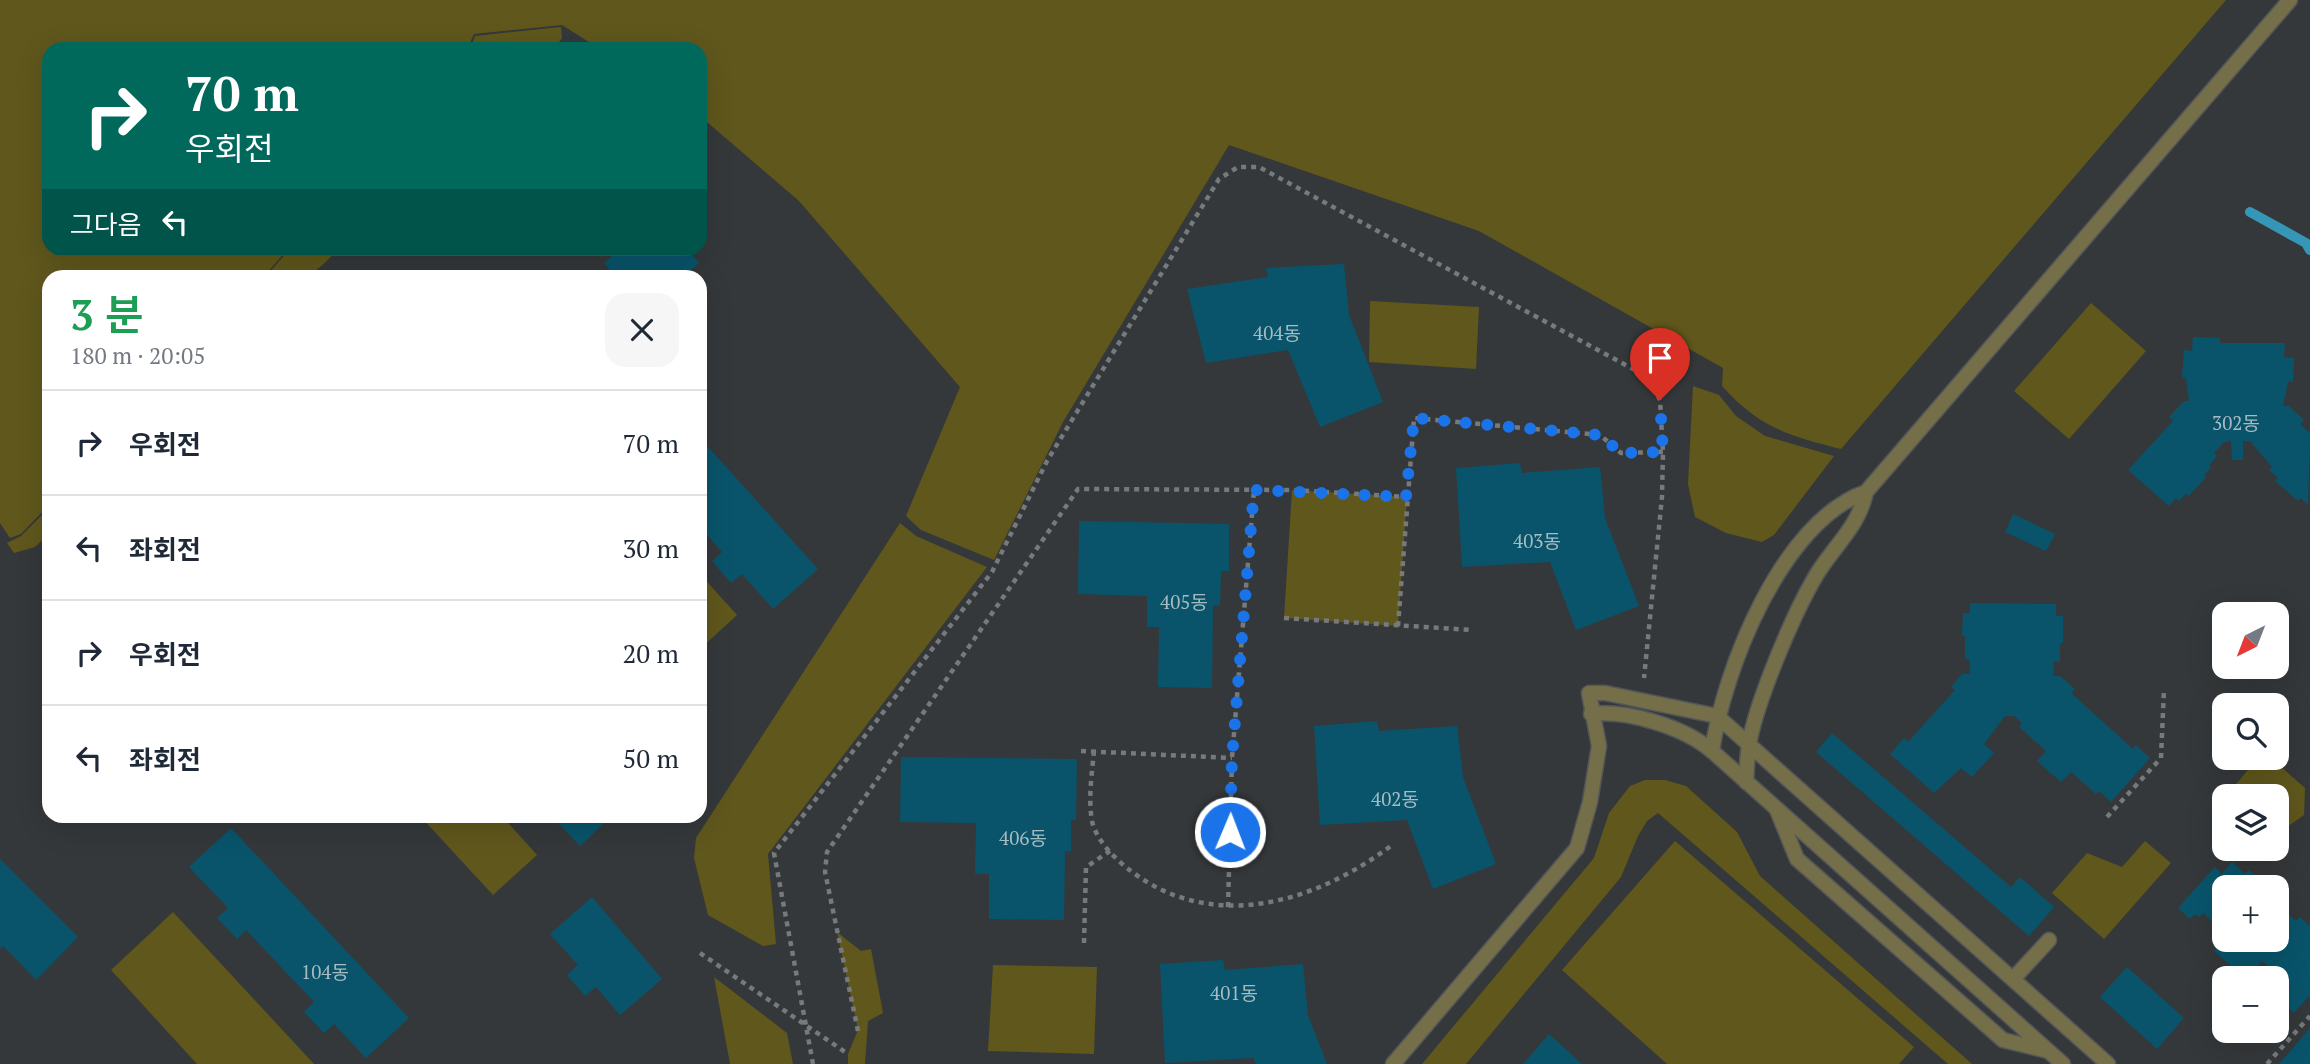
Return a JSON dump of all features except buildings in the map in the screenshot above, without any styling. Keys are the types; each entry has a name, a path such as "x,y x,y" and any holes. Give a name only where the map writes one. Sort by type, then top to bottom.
{"street":[{"path":"1746,782 1749,742 1755,717 1800,607 1816,576 1861,515 1866,492 2290,0"},
{"path":"1712,751 1717,716 1737,658 1785,563 1843,500 1866,492"},
{"path":"1393,1064 1577,848 1590,803 1600,746 1591,714 1589,694 1605,693 1717,716 2108,1064"},
{"path":"1591,714 1605,713 1681,729 1712,751 2063,1064"},
{"path":"1777,810 1797,859 2003,1040 2048,1051"},
{"path":"2013,979 2049,940"}],"path":[{"path":"814,1064 804,1026 774,853 992,572 1047,461 1219,179 1228,172 1246,166 1259,167 1635,370 1651,383 1660,400 1662,497 1644,679"},
{"path":"1398,626 1414,418 1600,435 1621,453 1663,452"},
{"path":"858,1031 824,872 827,852 1078,489 1254,490 1406,497"},
{"path":"1228,907 1232,758 1254,490"},
{"path":"1284,618 1472,630"},
{"path":"2107,817 2161,758 2164,688"},
{"path":"1081,751 1232,758"},
{"path":"1094,751 1092,823 1110,851 1141,879 1163,892 1193,902 1228,907 1265,903 1319,890 1340,880 1392,845"},
{"path":"1084,943 1086,867 1110,851"},
{"path":"700,953 848,1054"},
{"path":"2267,1064 2310,1016"}],"shaded area":[{"path":"0,0 2226,0 1841,449 1790,434 1762,421 1722,386 1723,368 1479,231 1229,145 1063,422 994,560 921,530 906,516 960,387 799,201 707,122 707,42 589,42 562,25 474,34 470,42 42,42 42,256 282,256 269,270 42,270 42,512 21,534 10,538 0,523"},
{"path":"561,27 562,38 559,42 473,42 475,36"},
{"path":"284,256 331,256 315,270 271,270"},
{"path":"1370,301 1479,307 1476,369 1369,362"},
{"path":"2091,303 2146,351 2069,439 2014,391"},
{"path":"1693,386 1719,395 1736,416 1765,436 1834,456 1774,535 1762,542 1726,533 1695,517 1688,484"},
{"path":"1292,490 1407,497 1398,626 1284,618"},
{"path":"42,515 42,540 35,547 14,553 7,543 21,536"},
{"path":"900,523 916,536 987,567 768,854 776,944 763,946 708,915 694,858 696,838"},
{"path":"707,582 737,615 707,643"},
{"path":"2248,770 2285,770 2305,788 2304,815 2289,826 2289,784 2236,784"},
{"path":"1645,780 1665,780 1686,786 1737,832 1760,876 1972,1064 1948,1064 1658,813 1647,821 1638,836 1621,877 1466,1064 1422,1064 1594,858 1609,813 1630,786"},
{"path":"426,823 508,823 537,855 493,895"},
{"path":"1675,841 1914,1047 1899,1064 1667,1064 1562,970"},
{"path":"2145,841 2171,863 2104,939 2052,893 2087,853 2122,867"},
{"path":"173,912 314,1064 197,1064 111,970"},
{"path":"837,932 861,951 871,949 883,1013 868,1021 865,1064 848,1064 848,1054 858,1030"},
{"path":"993,965 1097,967 1094,1054 988,1051"},
{"path":"714,977 787,1033 793,1064 730,1064"}],"waterway":[{"path":"2250,212 2306,243 2310,250"}],"route":[{"path":"1230,832 1232,758 1254,490 1406,497 1414,418 1600,435 1621,453 1663,452 1660,400"}]}
